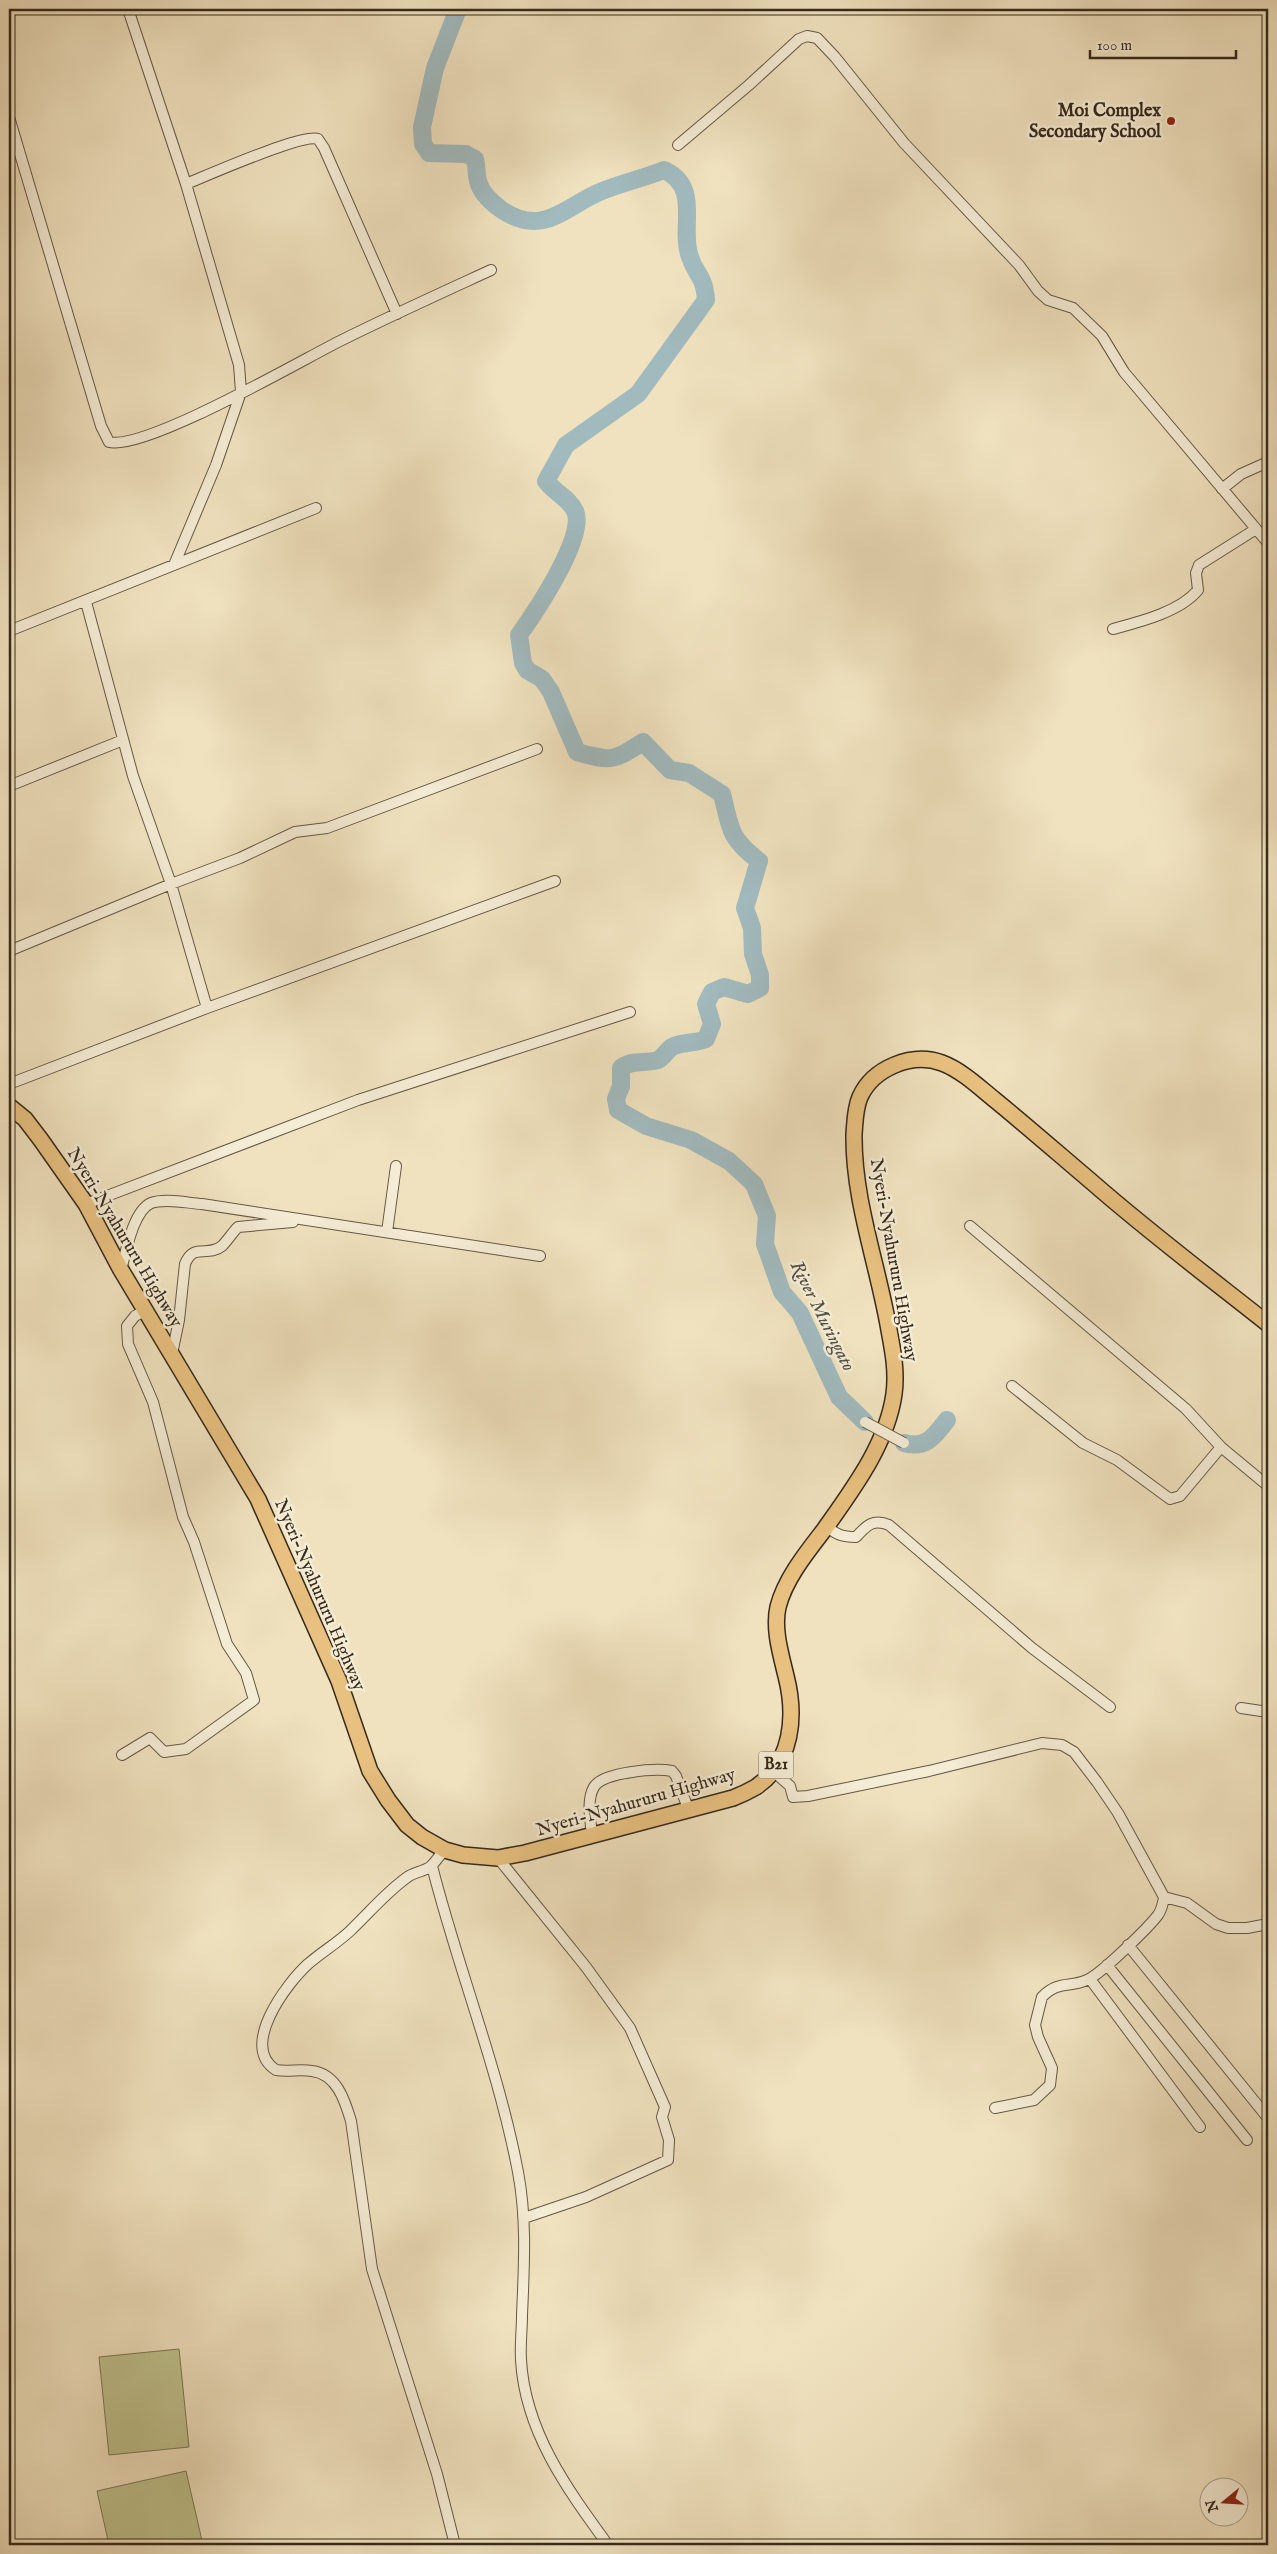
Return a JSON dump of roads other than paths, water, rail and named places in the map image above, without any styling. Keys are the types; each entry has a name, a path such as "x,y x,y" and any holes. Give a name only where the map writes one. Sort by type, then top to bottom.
{"highway":[{"name":"Nyeri-Nyahururu Highway","path":"9,1106 25,1119 86,1204 121,1270 258,1499 339,1681 370,1771 388,1800 407,1825 422,1837 445,1850 463,1855 498,1858 592,1837 733,1798 758,1786 772,1770 789,1743 792,1722 790,1696 778,1635 778,1606 793,1575 868,1464 890,1415 895,1391 895,1362 855,1167 854,1133 859,1100 866,1086 882,1071 903,1062 921,1059 942,1063 960,1074 1268,1324"}],"street":[{"path":"128,9 186,184 231,332 239,365 241,392 216,465 174,565"},
{"path":"678,145 749,85 799,39 807,36 817,38 835,57 904,142 1019,265 1038,290 1048,300 1073,308 1102,336 1124,372 1268,543"},
{"path":"9,116 106,438 115,444 148,436 191,418 397,314 491,270"},
{"path":"186,184 228,166 299,141 311,138 318,139 324,148 397,314"},
{"path":"1222,489 1241,474 1268,462"},
{"path":"9,631 86,602 316,508"},
{"path":"1113,629 1145,621 1191,596 1198,590 1196,572 1199,565 1256,529"},
{"path":"86,602 123,740 171,884 207,1008"},
{"path":"9,786 123,740"},
{"path":"9,951 171,884 240,858 295,832 327,828 537,749"},
{"path":"9,1084 207,1008 555,881"},
{"path":"86,1204 358,1100 630,1012"},
{"path":"387,1232 396,1166"},
{"path":"121,1270 138,1214 152,1203 168,1202 202,1204 540,1256"},
{"path":"172,1354 180,1320 185,1264 188,1256 193,1252 211,1251 221,1246 238,1227 312,1220"},
{"path":"970,1226 1186,1409 1222,1447 1268,1486"},
{"path":"122,1755 150,1738 164,1752 186,1749 254,1700 246,1673 227,1644 194,1542 183,1517 152,1402 128,1344 127,1326 135,1316 146,1310"},
{"path":"1012,1386 1083,1443 1117,1460 1170,1499 1180,1496 1222,1447"},
{"path":"865,1422 904,1443"},
{"path":"827,1526 836,1535 856,1537 869,1523 879,1522 889,1525 1032,1648 1110,1707"},
{"path":"1241,1708 1268,1712"},
{"path":"1268,1729 1268,1739"},
{"path":"772,1770 790,1786 793,1797 808,1796 929,1772 1042,1743 1062,1745 1074,1752 1098,1782 1118,1813 1164,1897 1159,1914 1107,1966 1090,1979 1058,1986 1042,1997 1035,2025 1038,2038 1052,2068 1050,2086 1034,2100 995,2108"},
{"path":"592,1837 590,1813 594,1788 600,1780 662,1769 672,1771 676,1776 689,1811"},
{"path":"445,1850 432,1866 411,1875 386,1895 349,1932 307,1965 283,1993 272,2012 262,2043 264,2056 271,2068 276,2070 321,2072 336,2084 346,2104 351,2121 372,2269 437,2474 455,2545"},
{"path":"498,1858 586,1967 630,2028 665,2107 662,2118 670,2150 668,2160 641,2174 524,2218"},
{"path":"432,1866 447,1927 497,2083 518,2172 524,2218 521,2360 528,2403 541,2440 554,2466 608,2545"},
{"path":"1164,1897 1187,1903 1216,1924 1228,1928 1247,1928 1268,1924"},
{"path":"1128,1945 1268,2118"},
{"path":"1107,1966 1247,2140"},
{"path":"1090,1979 1200,2127"}],"waterway":[{"name":"River Muringato","path":"458,9 435,68 422,127 423,144 429,153 466,154 475,159 478,181 487,197 502,210 517,218 530,221 554,217 602,191 664,170 676,177 683,187 686,197 687,246 692,263 704,285 706,300 638,394 566,445 546,481 572,506 577,523 567,556 536,610 519,635 523,663 527,670 542,679 551,692 577,752 612,758 625,753 643,742 670,770 689,773 722,794 732,832 741,845 759,861 745,908 752,928 753,954 760,975 760,988 748,994 724,987 712,992 706,1004 712,1024 706,1039 672,1047 658,1060 629,1064 621,1068 621,1086 616,1099 618,1110 646,1126 691,1140 729,1161 754,1184 767,1216 765,1244 782,1292 800,1313 839,1397 865,1422"},
{"path":"904,1443 924,1443 938,1432 947,1420"}],"place":[{"name":"Moi Complex Secondary School","path":"1171,121"}]}
